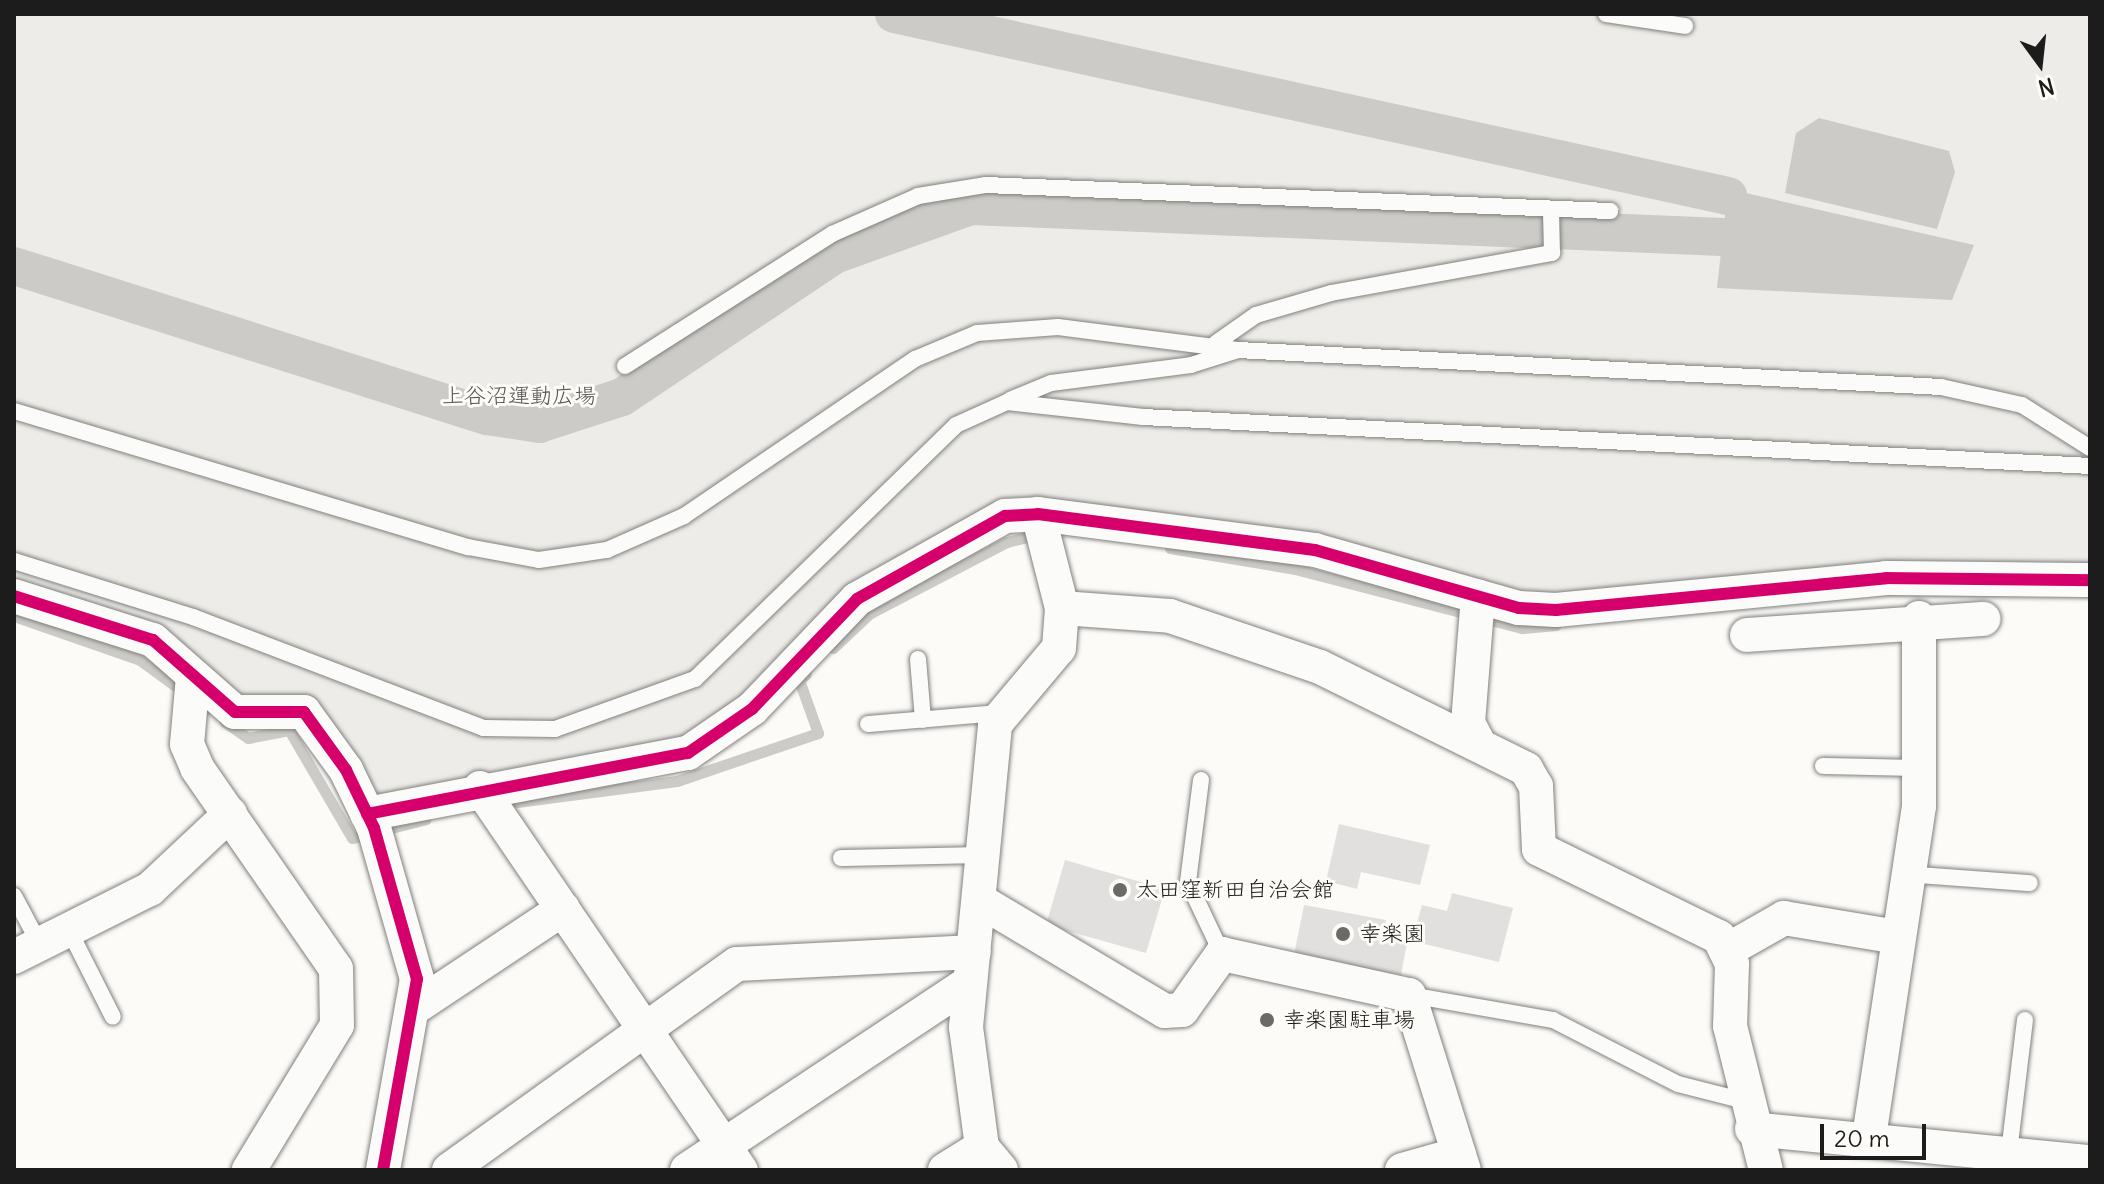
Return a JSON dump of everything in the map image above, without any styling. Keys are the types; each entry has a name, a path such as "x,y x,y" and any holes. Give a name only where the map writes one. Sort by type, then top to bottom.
{"street":[{"path":"945,1170 991,1158 966,1027 982,902 995,724 1059,648 1062,608 1038,514"},
{"path":"367,814 480,788 688,753 752,709 857,599 1005,516 1038,514 1315,550 1478,596 1556,610 1886,578 2090,580"},
{"path":"14,596 153,640 235,712 304,712 367,814 417,979 383,1170"},
{"path":"1477,740 1468,723 1478,596"},
{"path":"1062,608 1170,616 1320,667 1477,740 1531,777 1539,849 1719,937 1726,951 1748,1115 1766,1170"},
{"path":"1747,635 1919,618 1983,619"},
{"path":"1869,1137 1919,768 1919,618"},
{"path":"193,676 187,744 230,814 336,969 337,1025 249,1170"},
{"path":"480,788 732,1157"},
{"path":"41,944 150,889 230,814"},
{"path":"982,902 1165,1011 1182,1010 1222,954 1409,995 1462,1162 1402,1170"},
{"path":"414,1008 563,909"},
{"path":"1726,951 1784,918 1898,937"},
{"path":"449,1170 643,1028 737,964 972,967"},
{"path":"687,1170 732,1157 972,967"},
{"path":"1748,1115 1869,1137 2090,1162"}],"lane":[{"path":"1606,14 1685,26"},
{"path":"625,366 832,234 918,196 986,185 1551,213 1610,211"},
{"path":"1216,343 1256,315 1331,293 1552,253 1551,213"},
{"path":"14,411 468,547 539,560 607,550 684,516 915,359 977,333 1058,327 1216,343 1238,350 1941,387 2022,405 2090,448"},
{"path":"14,561 193,617 483,728 555,729 695,679 956,425 1051,383 1191,365 1238,350"},
{"path":"1007,402 1143,417 2090,466"},
{"path":"918,659 923,720"},
{"path":"868,724 1002,713"},
{"path":"1823,766 1919,768"},
{"path":"1201,780 1188,882 1222,954"},
{"path":"841,858 985,855"},
{"path":"1906,874 2030,883"},
{"path":"14,896 41,944 113,1017"},
{"path":"1409,995 1553,1020 1678,1084 1748,1115"},
{"path":"2009,1152 2025,1020"}],"green space":[{"name":"上谷沼運動広場","path":"14,14 2090,14 2090,597 1478,596 1005,517 688,753 367,814 304,712 235,712 193,676 14,585"}],"shaded area":[{"path":"1819,118 1949,151 1955,172 1937,229 1785,193 1796,133"},
{"path":"1728,189 1974,245 1952,300 1717,288"}],"building":[{"path":"1339,824 1430,845 1420,885 1361,872 1357,889 1326,881"},
{"path":"1065,860 1165,889 1146,953 1046,925"},
{"path":"1452,893 1513,908 1499,962 1412,941 1422,905 1447,911"},
{"path":"1304,905 1386,920 1382,938 1407,943 1401,975 1294,955"}],"waterway":[{"path":"894,14 1728,196"},
{"path":"14,266 488,416 539,424 622,397 834,255 971,206 1722,237"},
{"path":"833,648 869,614 1007,542 1039,534"},
{"path":"1170,548 1295,569 1522,628 1556,625"},
{"path":"14,616 140,660 185,693"},
{"path":"517,802 677,781 818,733 799,680 806,674"},
{"path":"225,722 248,738 289,730 352,838 426,819"}],"cycle path":[{"path":"367,814 688,753 752,709 857,599 1005,516 1038,514 1315,550 1519,608 1556,610 1886,578 2090,580"},
{"path":"14,596 153,640 235,712 304,712 346,770 374,828 417,979 383,1170"}],"place":[{"name":"太田窪新田自治会館","path":"1120,890"},
{"name":"幸楽園","path":"1343,934"},
{"name":"幸楽園駐車場","path":"1267,1020"}]}
